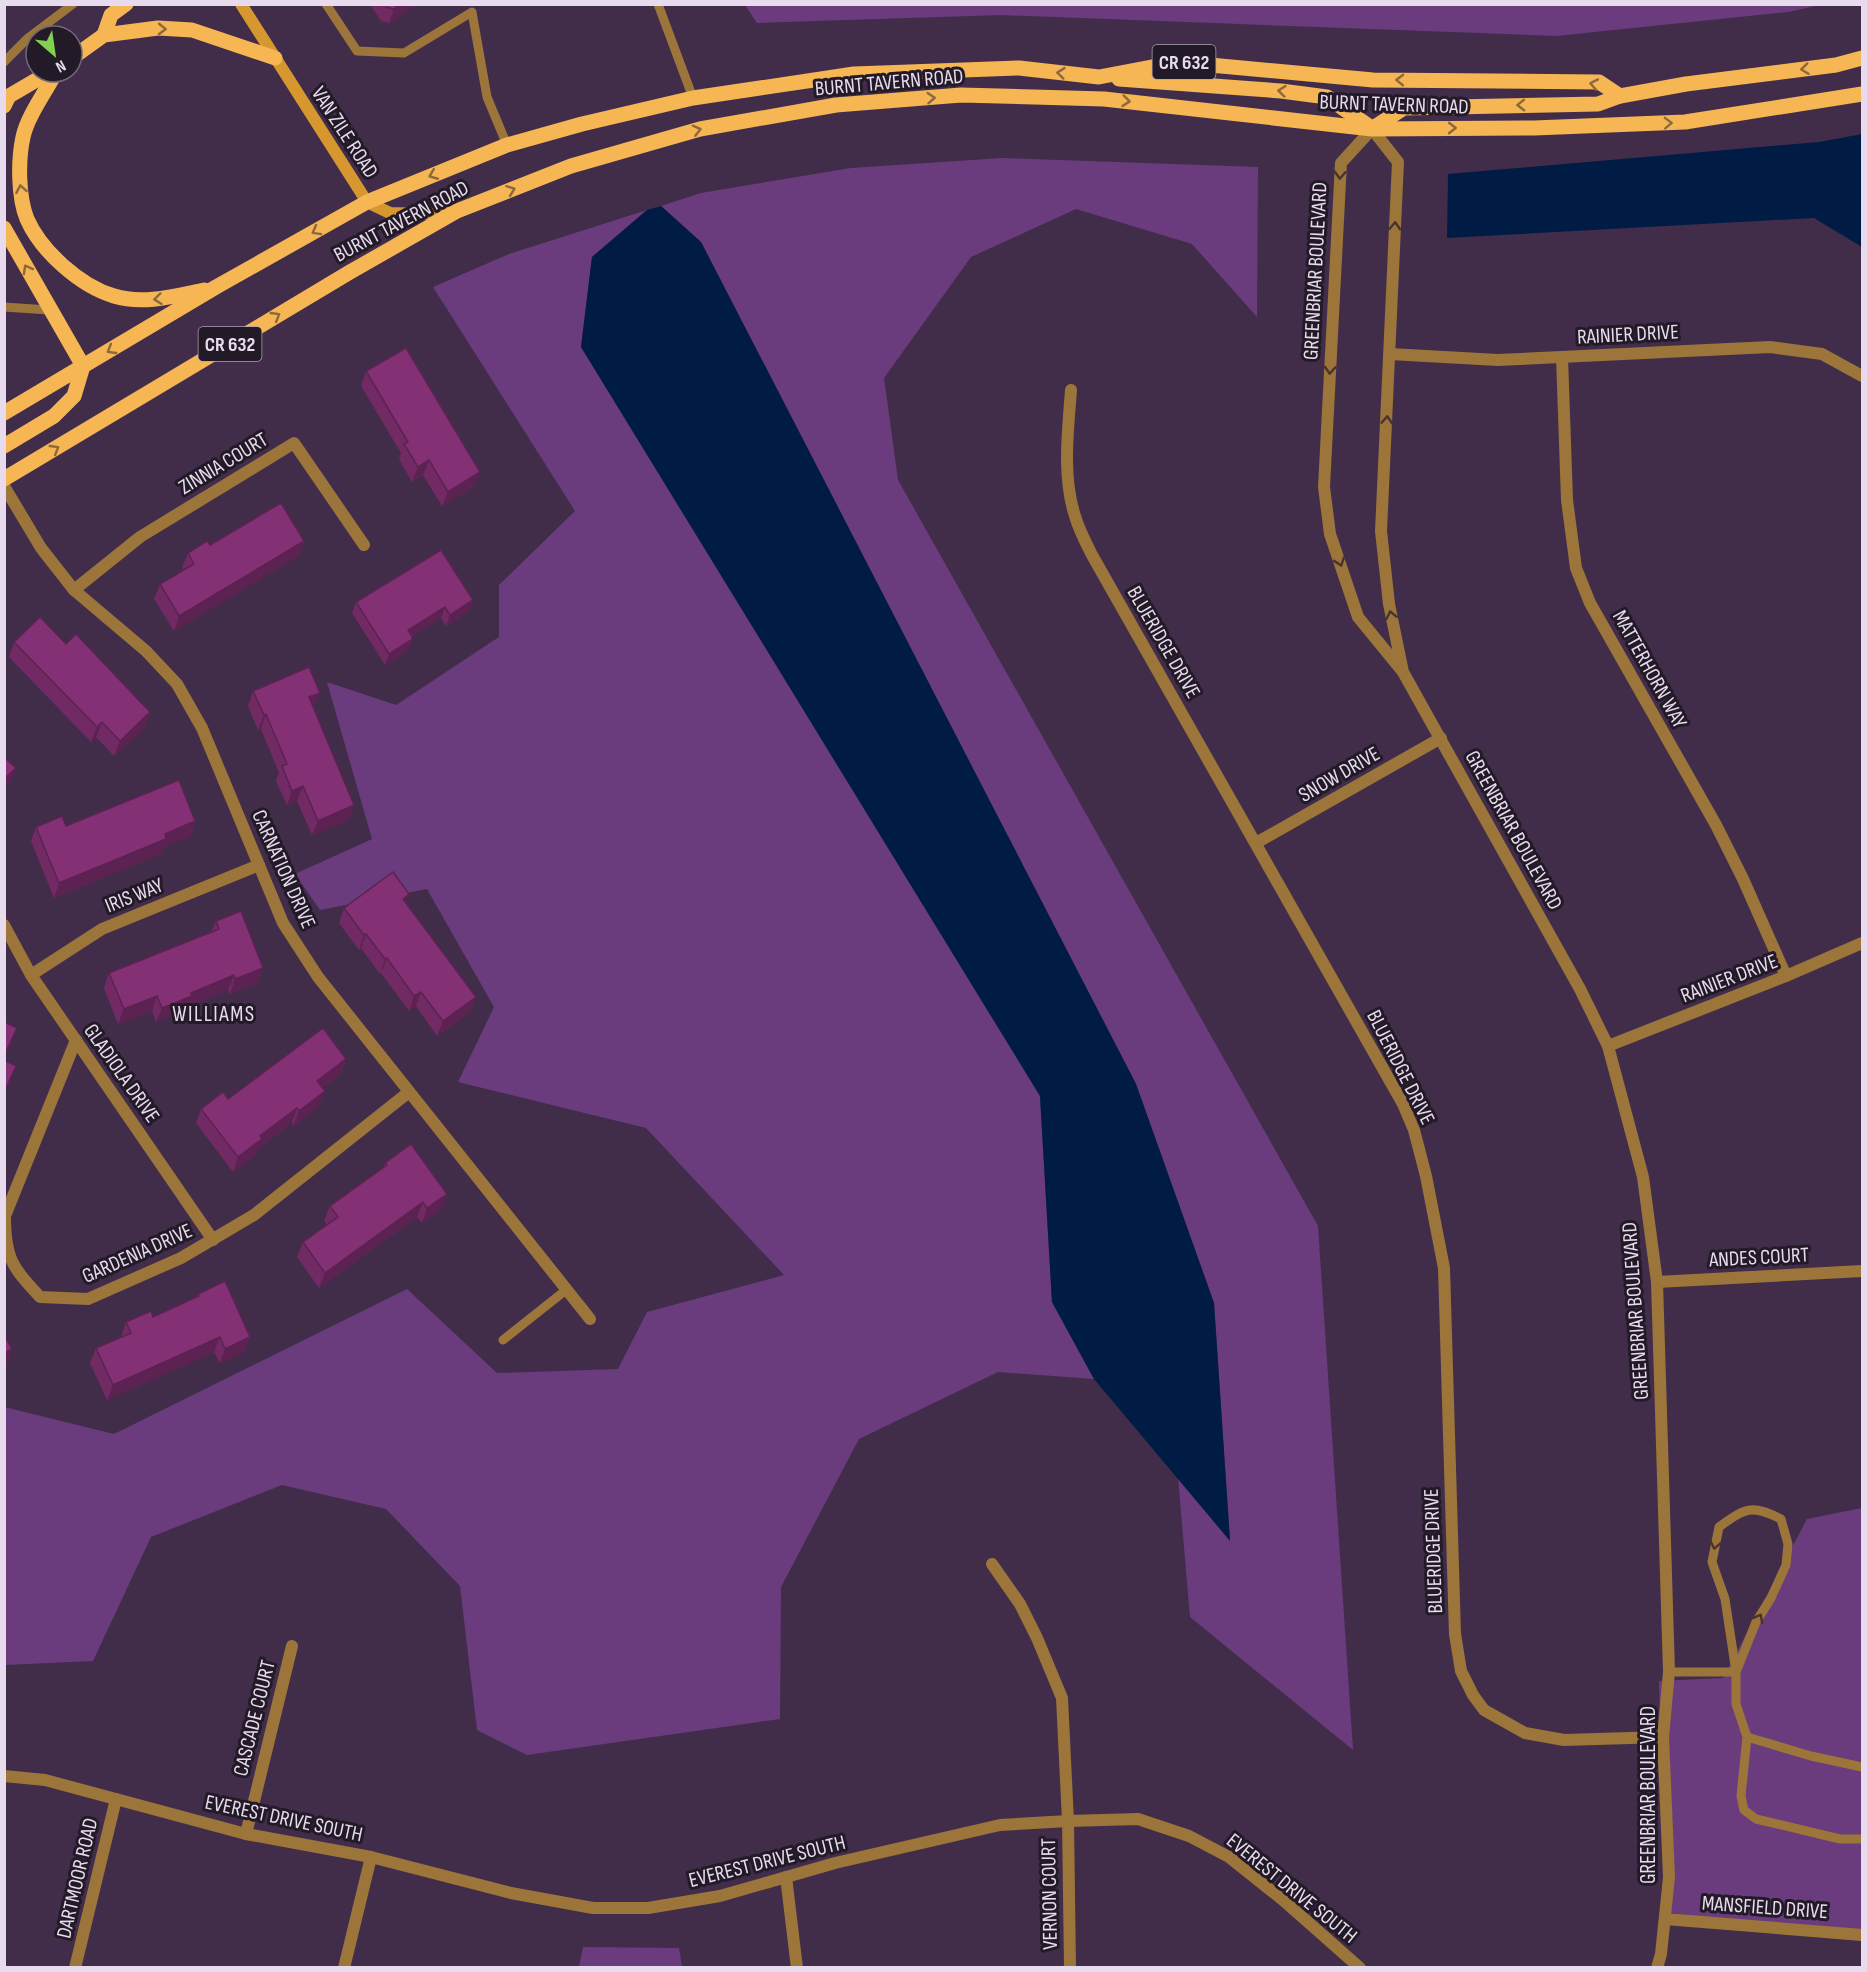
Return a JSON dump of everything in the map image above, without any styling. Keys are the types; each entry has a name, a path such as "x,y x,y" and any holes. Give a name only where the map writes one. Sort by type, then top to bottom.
{"main road":[{"path":"104,35 111,15 126,4"},
{"path":"84,49 104,35 158,28 192,30 275,58"},
{"path":"1099,77 1281,91 1327,97 1372,129 1404,108 1598,104 1620,96 1686,84 1836,65 1863,58"},
{"name":"BURNT TAVERN ROAD","path":"4,413 216,287 367,202 507,146 582,124 693,98 854,74 1019,68 1099,77 1178,62 1373,80 1599,82 1620,96"},
{"path":"4,106 9,96 30,84"},
{"path":"50,84 23,136 19,179 26,218 45,249 77,278 114,297 155,300 216,287"},
{"name":"BURNT TAVERN ROAD","path":"4,479 350,272 457,211 571,166 700,129 836,105 961,95 1104,99 1372,129 1534,128 1685,122 1863,94"},
{"path":"4,228 83,366 74,396 54,416 4,446"}],"street":[{"name":"VAN ZILE ROAD","path":"241,4 367,202 390,213 426,214 457,211"},
{"name":"GREENBRIAR BOULEVARD","path":"1403,672 1389,604 1381,531 1398,162 1372,129 1341,163 1324,487 1330,534 1358,617 1403,672 1580,988 1608,1046 1643,1177 1657,1282 1669,1672 1663,1737 1670,1877 1661,1954 1657,1968"},
{"name":"RAINIER DRIVE","path":"1390,354 1498,360 1770,347 1822,354 1863,376"},
{"name":"MATTERHORN WAY","path":"1562,357 1567,500 1576,568 1590,603 1725,843 1786,976"},
{"name":"BLUERIDGE DRIVE","path":"1071,390 1067,452 1069,487 1075,516 1092,555 1403,1104 1414,1130 1426,1176 1444,1268 1455,1634 1461,1671 1473,1695 1484,1710 1525,1733 1564,1740 1663,1737"},
{"name":"ZINNIA COURT","path":"74,590 140,537 294,443 364,545"},
{"name":"CARNATION DRIVE","path":"4,486 41,548 74,590 146,651 177,684 202,728 282,923 318,977 590,1319"},
{"name":"SNOW DRIVE","path":"1256,843 1441,738"},
{"name":"IRIS WAY","path":"31,975 102,929 258,865"},
{"name":"GLADIOLA DRIVE","path":"4,925 31,975 213,1240"},
{"name":"RAINIER DRIVE","path":"1608,1046 1786,976 1863,942"},
{"name":"GARDENIA DRIVE","path":"76,1041 5,1216 5,1243 17,1273 40,1297 88,1299 182,1258 254,1215 409,1092"},
{"name":"ANDES COURT","path":"1657,1282 1863,1271"},
{"name":"VERNON COURT","path":"992,1564 1020,1604 1062,1698 1068,1821 1070,1968"},
{"name":"CASCADE COURT","path":"246,1834 292,1646"},
{"name":"EVEREST DRIVE SOUTH","path":"4,1776 45,1780 246,1834 371,1857 511,1893 592,1908 648,1908 720,1896 835,1863 1000,1825 1138,1819 1189,1836 1229,1857 1283,1900 1360,1968"},
{"name":"DARTMOOR ROAD","path":"75,1968 116,1798"},
{"path":"344,1968 371,1857"},
{"path":"786,1877 797,1968"},
{"name":"MANSFIELD DRIVE","path":"1665,1919 1863,1935"}],"lane":[{"path":"4,62 28,38 73,4"},
{"path":"326,4 357,51 404,53 472,8 487,96 507,146"},
{"path":"658,4 693,98"},
{"path":"4,307 49,310"},
{"path":"503,1340 566,1290"},
{"path":"1736,1672 1756,1622 1771,1598 1786,1565 1788,1544 1782,1519 1762,1509 1739,1512 1719,1527 1712,1562 1725,1599 1736,1672 1736,1704 1747,1737 1741,1796 1744,1810 1756,1819 1840,1839 1863,1839"},
{"path":"1669,1672 1736,1672"},
{"path":"1747,1737 1811,1756 1863,1767"}],"shaded area":[{"path":"745,5 1820,5 1788,12 1556,36 1001,15 757,23"},
{"path":"1003,158 1258,167 1257,317 1192,244 1076,209 971,257 884,378 898,480 1318,1226 1353,1750 1190,1617 1178,1477 1230,1539 1214,1303 1136,1084 701,242 661,206 701,193 851,168"},
{"path":"647,210 592,257 581,347 1040,1096 1052,1302 1094,1379 998,1372 859,1439 781,1587 780,1719 527,1755 477,1730 460,1586 386,1509 282,1485 151,1537 93,1661 5,1665 4,1407 114,1434 407,1289 497,1373 618,1369 647,1312 784,1275 646,1128 458,1082 494,1007 427,889 320,910 295,874 372,839 327,682 396,705 499,637 499,585 575,511 433,287 509,254"},
{"path":"1862,1508 1862,1939 1665,1912 1659,1681 1723,1678 1807,1519"},
{"path":"583,1947 679,1948 682,1967 579,1967"}],"water":[{"path":"1862,134 1862,247 1814,218 1447,238 1448,174 1819,142"},
{"path":"661,206 701,242 1136,1084 1214,1303 1230,1541 1094,1379 1052,1302 1040,1096 581,347 592,257 647,210"}],"building":[{"path":"385,4 400,4 394,9 386,7"},
{"path":"406,348 480,472 448,492 429,460 418,467 404,444 408,442 366,371"},
{"path":"281,503 304,541 179,616 160,584 194,564 188,553 207,541 210,545"},
{"path":"441,550 473,600 450,615 445,607 408,630 413,639 389,654 356,602"},
{"path":"40,617 66,644 76,634 150,712 120,741 102,722 97,727 14,642"},
{"path":"309,667 320,693 309,697 354,805 318,821 303,786 292,791 282,766 287,764 266,714 264,715 253,691"},
{"path":"4,757 16,768 4,779"},
{"path":"179,780 195,821 165,834 166,839 59,883 36,827 62,816 66,826"},
{"path":"393,872 409,894 403,899 476,997 443,1021 421,992 414,996 387,958 385,959 366,934 364,935 344,908"},
{"path":"241,911 263,968 235,979 234,975 162,1008 157,996 124,1009 109,973 219,929 216,921"},
{"path":"4,1022 17,1028 4,1056"},
{"path":"323,1028 346,1059 317,1081 325,1091 299,1111 297,1108 260,1136 262,1139 238,1157 201,1109 223,1092 228,1099"},
{"path":"4,1060 16,1066 5,1090 4,1090"},
{"path":"411,1144 447,1194 427,1208 423,1202 325,1273 303,1242 338,1217 330,1206 387,1165 385,1163"},
{"path":"225,1281 250,1337 225,1349 220,1337 113,1385 96,1348 131,1333 126,1322 151,1311 153,1317"},
{"path":"4,1335 12,1349 4,1353"}],"district":[{"name":"WILLIAMS","path":"214,1013"}]}
